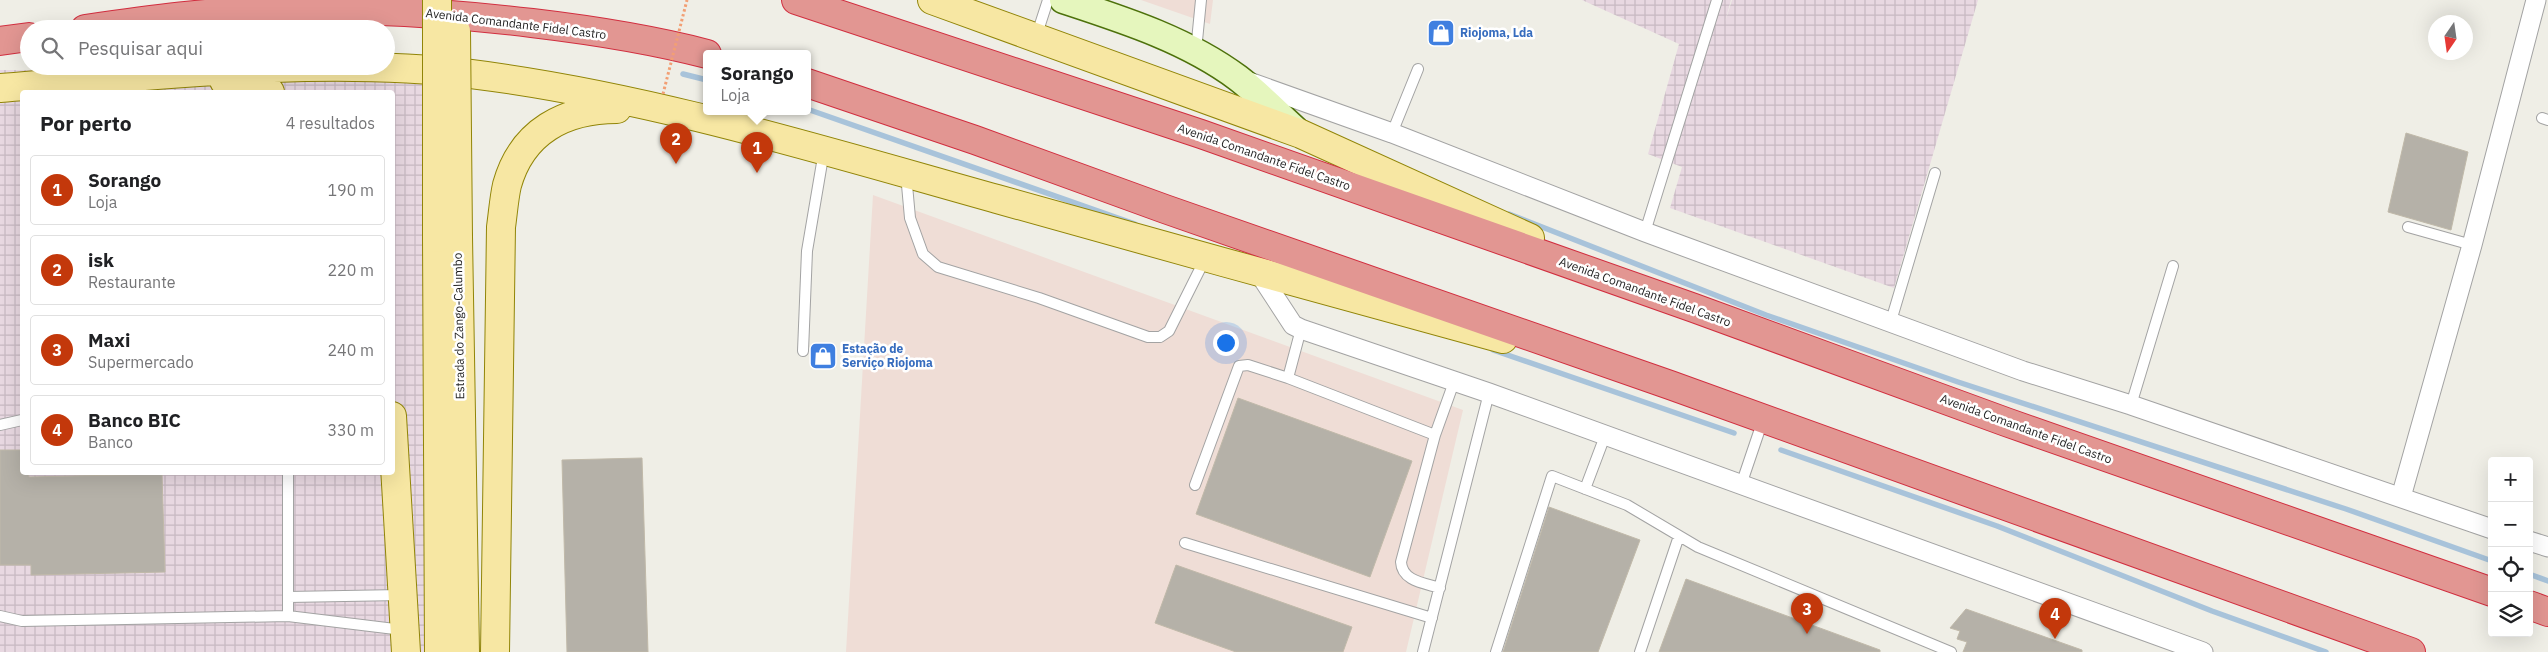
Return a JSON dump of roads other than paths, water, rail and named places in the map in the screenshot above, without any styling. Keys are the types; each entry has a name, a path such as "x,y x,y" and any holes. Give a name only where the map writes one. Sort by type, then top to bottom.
{"highway":[{"name":"Avenida Comandante Fidel Castro","path":"796,0 1201,134 1694,308 2006,422 2488,591"},
{"name":"Avenida Comandante Fidel Castro","path":"159,20 275,10 423,13 568,28 666,44 703,53"},
{"path":"0,41 20,38"},
{"path":"811,84 975,140 1166,209 1670,385 2410,652"},
{"path":"2533,606 2548,612"}],"main road":[{"name":"Estrada do Zango-Calumbo","path":"437,0 465,652"},
{"name":"Estrada do Zango-Calumbo","path":"439,652 448,237 456,0"},
{"path":"932,0 1301,134 1487,220 1694,308"},
{"path":"395,70 470,74 586,92 709,121 824,150 1205,259 1670,385"},
{"path":"0,88 163,75"},
{"path":"183,75 244,84 264,90"},
{"path":"495,652 501,227 507,184 524,149 540,132 562,118 584,110 646,110 709,121"},
{"path":"395,475 405,641"}],"street":[{"path":"1061,0 1138,26 1196,52 1238,78 1301,134"},
{"path":"2401,497 2472,245 2536,0"},
{"path":"1238,78 1392,133 1645,232 2024,371 2131,405 2488,528"},
{"path":"1259,273 1293,325 1301,329 1489,393 2203,652"},
{"path":"2533,542 2548,547"}],"lane":[{"path":"1036,37 1061,0"},
{"path":"1196,52 1202,0"},
{"path":"1645,232 1717,0"},
{"path":"1392,133 1418,69"},
{"path":"803,351 808,251 824,150"},
{"path":"905,173 910,218 923,254 938,267 1039,298 1148,337 1160,337 1170,331 1205,259"},
{"path":"1891,321 1935,173"},
{"path":"2408,227 2472,245"},
{"path":"2131,405 2173,266"},
{"path":"1288,378 1301,329"},
{"path":"1195,485 1239,366 1248,364 1435,435"},
{"path":"1440,588 1407,577 1402,570 1401,562 1435,435 1454,382"},
{"path":"1424,652 1489,393"},
{"path":"0,425 20,420"},
{"path":"1740,485 1763,420"},
{"path":"1585,489 1605,436"},
{"path":"288,475 288,616"},
{"path":"1496,652 1552,476 1628,505 1698,547 1951,652"},
{"path":"1640,652 1679,536"},
{"path":"1185,544 1432,618"},
{"path":"288,597 401,595"},
{"path":"0,616 22,621 288,616 405,641"}],"waterway":[{"path":"683,74 703,79"},
{"path":"811,110 1135,224"},
{"path":"1509,214 1766,315 1958,382 2346,509 2488,560"},
{"path":"1493,350 1734,433"},
{"path":"1781,450 1997,526 2212,611 2326,652"},
{"path":"2533,575 2548,581"}],"place":[{"name":"Riojoma, Lda","path":"1441,33"},
{"name":"isk","path":"676,164"},
{"name":"Sorango","path":"757,173"},
{"name":"Estação de Serviço Riojoma","path":"823,356"},
{"name":"Maxi","path":"1807,634"},
{"name":"Banco BIC","path":"2055,639"}]}
